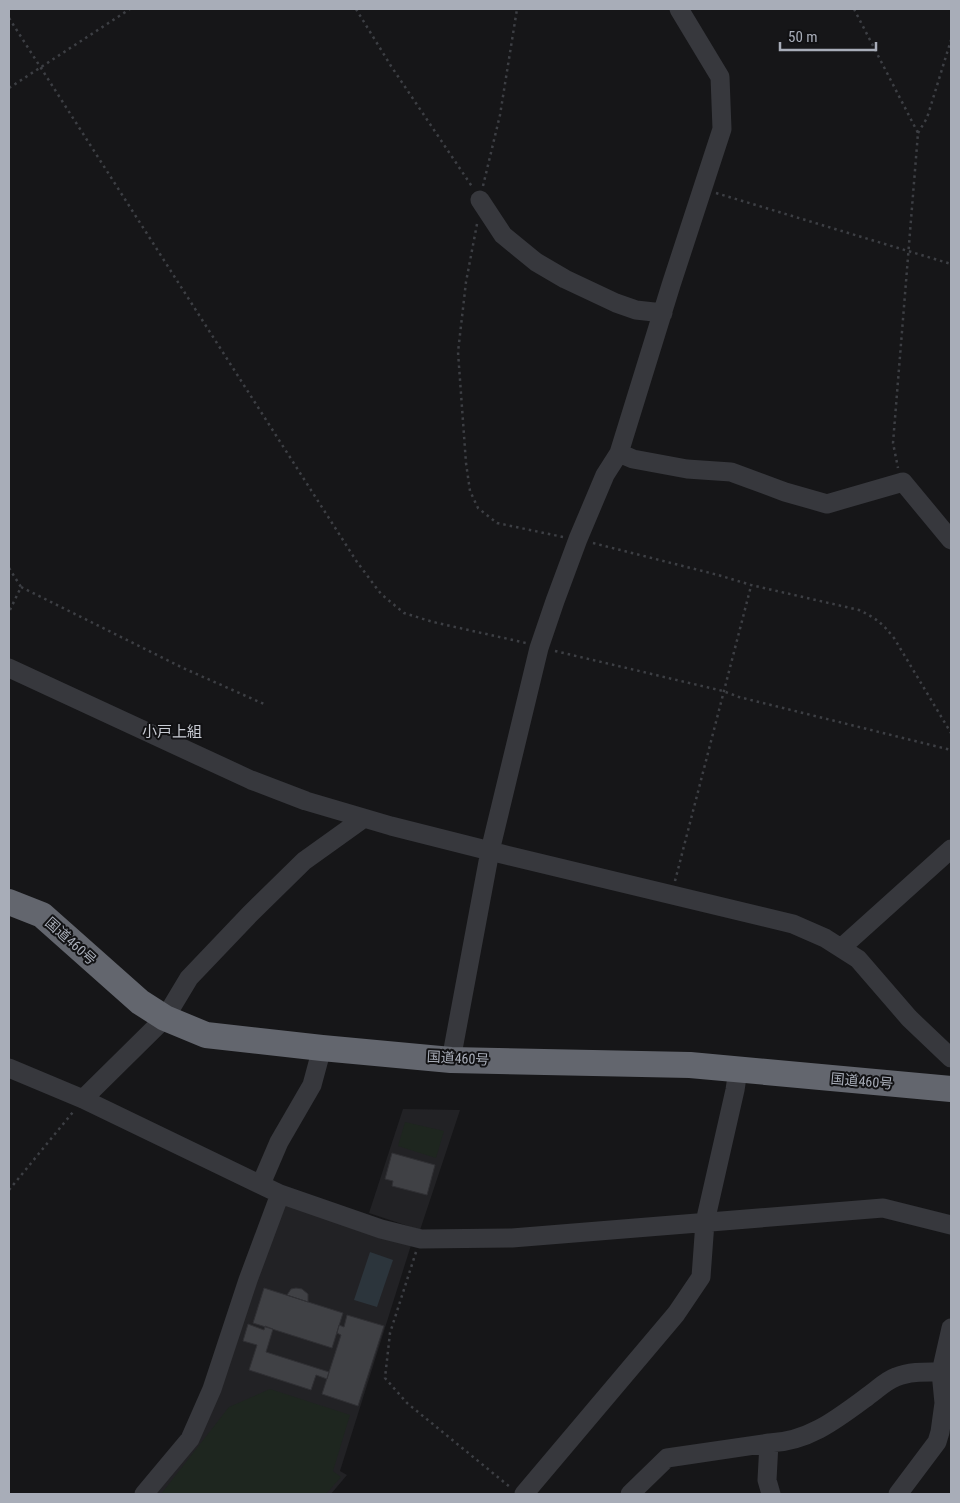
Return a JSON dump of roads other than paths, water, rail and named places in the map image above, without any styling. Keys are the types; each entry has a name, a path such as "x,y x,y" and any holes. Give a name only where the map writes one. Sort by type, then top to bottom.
{"highway":[{"name":"国道460号","path":"9,902 42,915 140,1002 165,1018 206,1035 451,1060 680,1065 951,1089"}],"street":[{"path":"451,1060 490,851 539,648 578,539 605,475 619,453 722,129 720,77 679,9"},
{"path":"480,200 503,235 536,262 565,279 616,303 636,310 663,313"},
{"path":"619,453 633,459 687,469 731,472 785,492 827,504 903,482 951,540"},
{"path":"9,668 251,780 306,801 490,851 793,924 825,938 858,959 909,1018 951,1058"},
{"path":"83,1100 165,1018 189,978 250,914 304,861 364,818"},
{"path":"840,948 951,849"},
{"path":"261,1184 279,1142 312,1085 322,1048"},
{"path":"9,1068 83,1100 280,1194 381,1229 421,1239 512,1238 882,1208 951,1225"},
{"path":"518,1491 676,1314 701,1277 705,1222 738,1070"},
{"path":"144,1494 190,1439 212,1388 248,1280 280,1194"},
{"path":"898,1494 936,1442 940,1432 944,1404 942,1372 951,1328"},
{"path":"630,1494 667,1458 783,1442 816,1432 837,1420 897,1376 923,1372 942,1372"},
{"path":"769,1443 767,1480 771,1494"}],"district":[{"name":"小戸上組","path":"172,732"}]}
